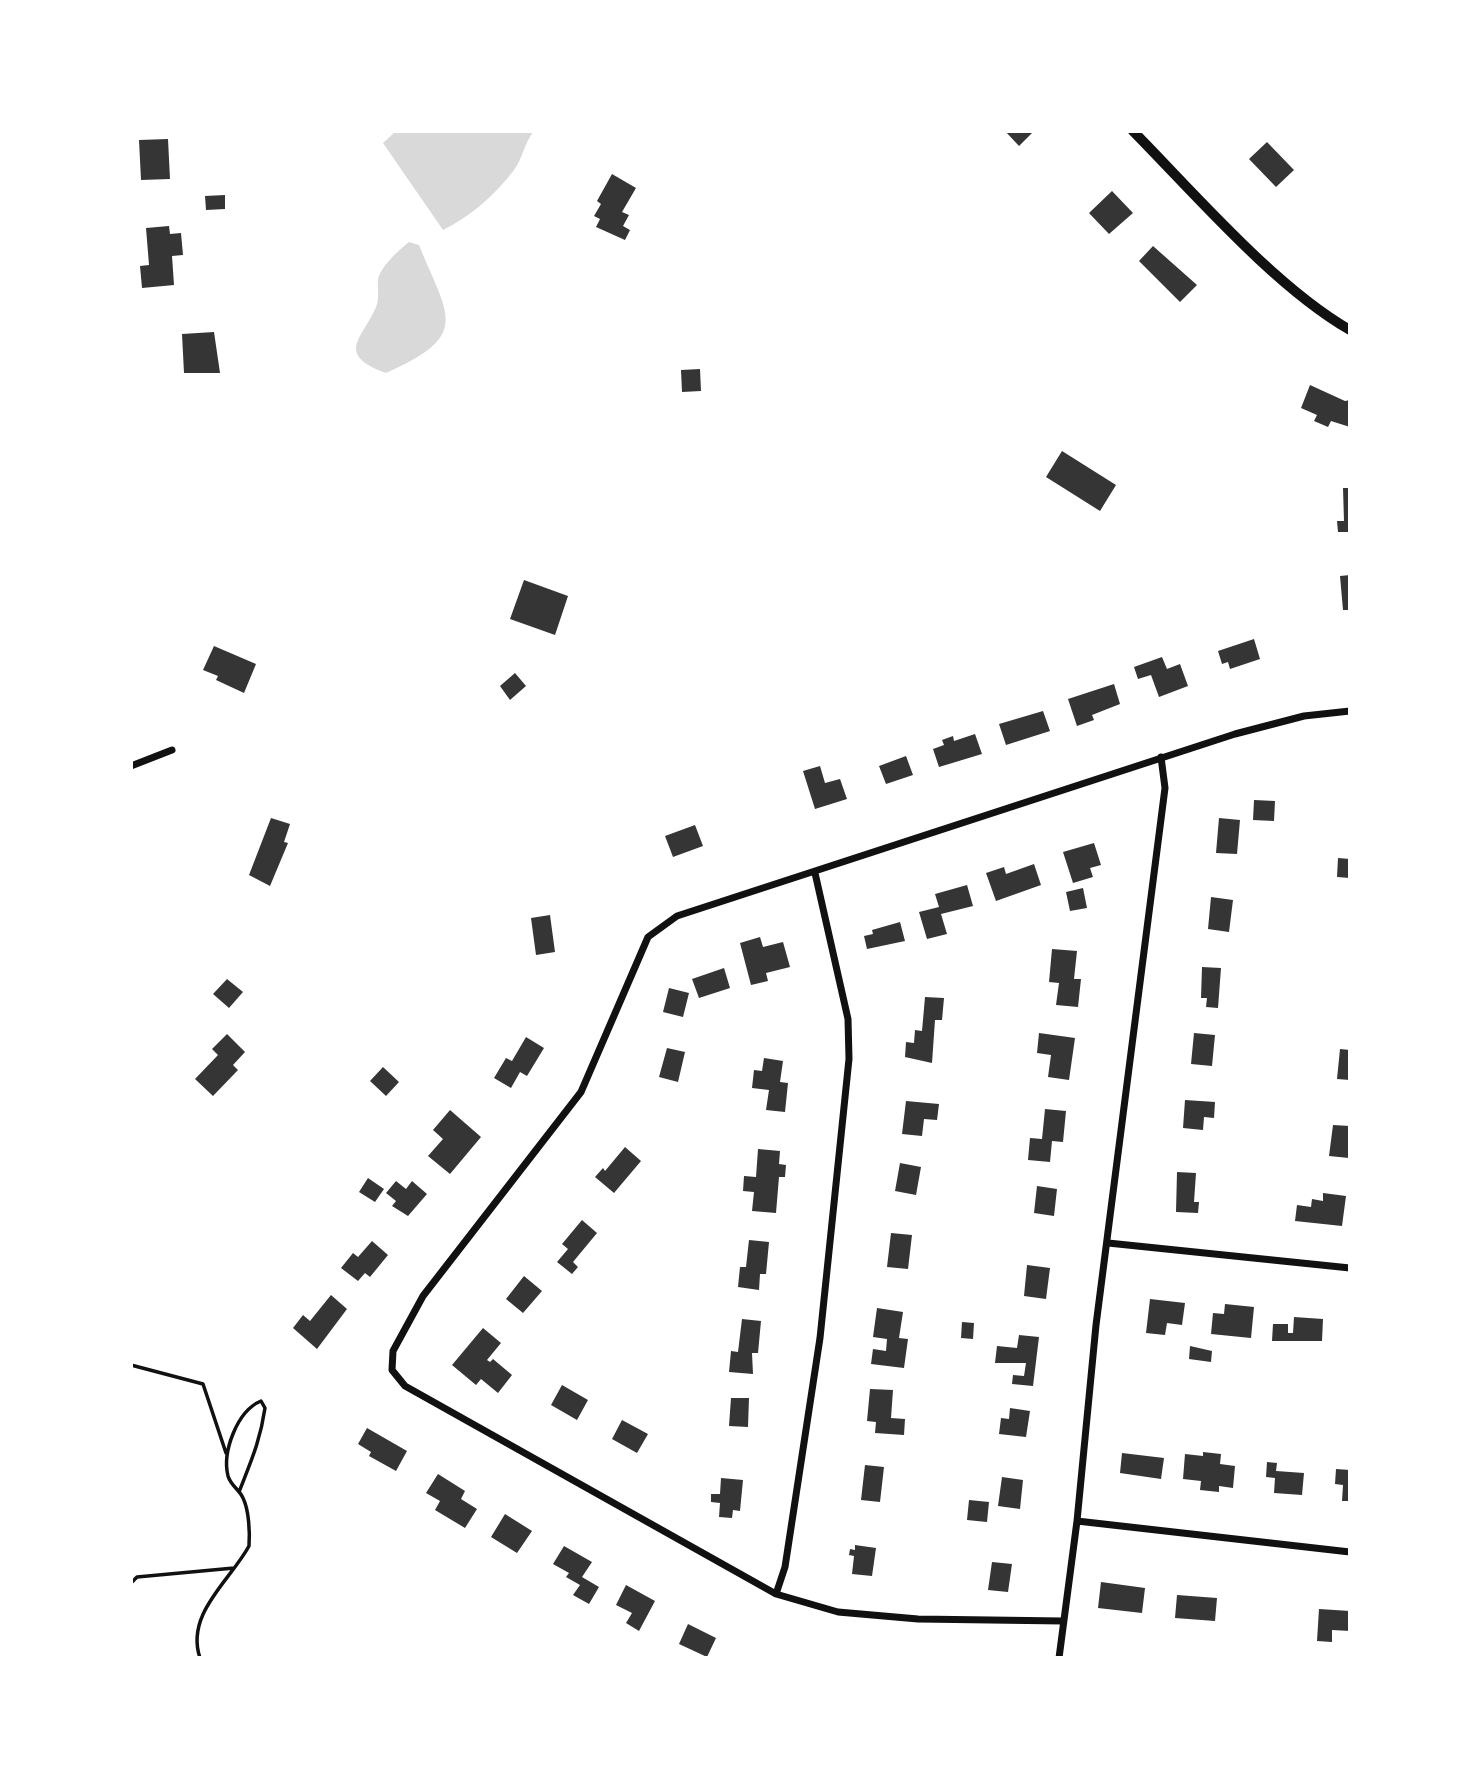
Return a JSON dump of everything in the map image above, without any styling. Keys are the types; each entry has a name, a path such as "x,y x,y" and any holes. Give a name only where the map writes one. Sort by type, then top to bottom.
{"main road":[{"path":"1133,131 1270,267 1332,320 1350,330"}],"street":[{"path":"1063,1621 904,1618 838,1612 776,1594 405,1386 392,1370 393,1351 423,1296 581,1092 648,937 677,916 815,873 1161,757 1304,716 1350,711"},
{"path":"131,766 172,750"},
{"path":"1059,1658 1077,1521 1096,1325 1165,788 1161,757"},
{"path":"776,1594 785,1567 820,1338 849,1059 848,1019 815,873"},
{"path":"1108,1242 1350,1268"},
{"path":"1077,1521 1350,1552"}],"path":[{"path":"131,1365 203,1384 228,1456"},
{"path":"200,1658 197,1630 201,1616 249,1546 244,1500 231,1484 227,1473 228,1456 231,1440 247,1409 261,1401 265,1408 261,1436 254,1461 239,1492"},
{"path":"131,1583 137,1577 234,1567"}],"shaded area":[{"path":"396,131 534,131 517,165 499,188 473,211 443,230 383,143"},
{"path":"409,242 419,245 444,307 446,322 442,335 432,347 386,373 361,359 357,344 377,303 379,275"}],"building":[{"path":"1005,131 1034,131 1019,146"},
{"path":"168,139 170,179 141,180 139,140"},
{"path":"1267,142 1294,170 1276,187 1249,159"},
{"path":"612,174 636,188 622,212 629,215 623,226 630,230 625,240 596,227 600,219 594,216 601,204 597,201"},
{"path":"1112,191 1133,213 1109,234 1089,213"},
{"path":"225,195 225,209 206,210 205,196"},
{"path":"169,226 170,234 181,233 183,255 172,256 174,285 142,288 140,266 149,265 146,228"},
{"path":"1153,246 1197,285 1180,302 1139,261"},
{"path":"214,332 220,373 184,373 182,334"},
{"path":"700,369 701,391 682,392 681,370"},
{"path":"1310,385 1345,401 1350,400 1350,427 1331,421 1328,427 1314,421 1317,415 1301,408"},
{"path":"1062,451 1116,485 1100,511 1046,477"},
{"path":"1343,488 1350,488 1350,532 1338,532 1337,521 1344,521"},
{"path":"1350,575 1350,610 1343,610 1340,576"},
{"path":"524,580 568,596 555,635 510,619"},
{"path":"1254,639 1260,659 1230,669 1228,662 1222,664 1218,651"},
{"path":"214,646 256,664 244,693 216,680 218,676 203,670"},
{"path":"1162,657 1167,669 1180,664 1188,686 1159,697 1151,675 1138,679 1134,667"},
{"path":"515,673 526,686 510,700 500,686"},
{"path":"1114,684 1120,704 1092,715 1094,720 1077,726 1068,699"},
{"path":"1043,711 1050,731 1006,745 999,724"},
{"path":"975,734 982,754 939,767 933,749 944,745 942,740 953,736 954,741"},
{"path":"906,756 913,775 886,784 879,766"},
{"path":"820,766 825,783 840,779 847,799 815,809 803,771"},
{"path":"1254,800 1275,801 1274,821 1253,820"},
{"path":"271,818 290,824 284,842 288,843 270,886 249,875"},
{"path":"1219,818 1240,820 1237,854 1216,853"},
{"path":"695,825 703,846 673,857 665,836"},
{"path":"1094,843 1101,865 1090,868 1093,877 1073,883 1063,852"},
{"path":"1338,858 1350,859 1350,878 1337,877"},
{"path":"1034,864 1041,885 996,901 986,873 1004,867 1006,874"},
{"path":"967,885 973,906 941,914 947,934 927,939 919,912 939,907 935,894"},
{"path":"1083,888 1087,908 1070,911 1066,892"},
{"path":"1211,897 1233,900 1229,932 1208,929"},
{"path":"550,915 555,952 536,955 531,918"},
{"path":"900,922 905,941 867,949 864,936 873,934 872,930"},
{"path":"760,937 763,947 783,942 790,967 766,973 768,981 751,985 740,943"},
{"path":"1052,949 1077,951 1074,979 1081,979 1078,1007 1056,1005 1059,983 1049,982"},
{"path":"1202,967 1221,968 1218,1008 1206,1007 1207,998 1201,998"},
{"path":"724,968 730,988 699,998 692,979"},
{"path":"227,979 243,992 229,1008 213,994"},
{"path":"669,988 689,993 683,1017 663,1012"},
{"path":"925,997 944,998 942,1020 935,1020 932,1063 905,1057 906,1042 914,1043 915,1030 922,1031"},
{"path":"1039,1033 1075,1038 1069,1080 1048,1077 1051,1055 1037,1053"},
{"path":"1194,1033 1215,1035 1212,1066 1191,1064"},
{"path":"227,1034 245,1052 233,1065 238,1070 213,1096 195,1079 218,1055 212,1049"},
{"path":"526,1037 544,1048 527,1076 520,1072 511,1088 494,1078 506,1058 512,1061"},
{"path":"667,1048 685,1052 678,1082 659,1077"},
{"path":"1340,1049 1350,1050 1350,1080 1337,1079"},
{"path":"764,1058 783,1061 780,1082 788,1083 785,1112 766,1110 769,1090 752,1088 754,1070 762,1071"},
{"path":"383,1067 399,1082 386,1096 370,1081"},
{"path":"1185,1100 1215,1102 1214,1118 1204,1117 1203,1130 1183,1128"},
{"path":"906,1101 939,1104 937,1120 924,1119 922,1136 902,1134"},
{"path":"1045,1109 1066,1111 1063,1142 1052,1141 1050,1162 1028,1160 1030,1138 1042,1139"},
{"path":"450,1110 481,1137 450,1174 428,1156 443,1139 433,1130"},
{"path":"1333,1125 1350,1126 1349,1158 1329,1156"},
{"path":"625,1147 641,1161 614,1193 595,1177 603,1168 605,1171"},
{"path":"758,1149 780,1151 779,1164 786,1165 785,1177 779,1177 776,1213 752,1211 754,1192 743,1191 744,1176 756,1177"},
{"path":"900,1163 921,1167 916,1195 895,1191"},
{"path":"1177,1172 1196,1173 1194,1202 1199,1202 1198,1213 1176,1212"},
{"path":"368,1178 384,1189 375,1202 359,1192"},
{"path":"396,1181 406,1189 412,1181 427,1194 408,1216 392,1206 396,1201 386,1193"},
{"path":"1037,1186 1057,1189 1054,1216 1034,1213"},
{"path":"1323,1193 1346,1196 1342,1226 1295,1221 1297,1205 1311,1207 1312,1199 1323,1201"},
{"path":"582,1220 597,1233 573,1262 578,1267 572,1274 557,1262 568,1249 562,1244"},
{"path":"891,1233 912,1235 908,1269 887,1267"},
{"path":"749,1240 769,1242 766,1274 760,1274 759,1290 738,1287 740,1267 746,1267"},
{"path":"372,1241 388,1255 370,1277 365,1273 358,1281 341,1268 353,1253 358,1257"},
{"path":"1027,1265 1050,1268 1046,1299 1024,1296"},
{"path":"524,1276 542,1291 523,1313 506,1299"},
{"path":"331,1295 347,1309 317,1349 293,1328 303,1315 310,1321"},
{"path":"1150,1299 1185,1303 1182,1325 1167,1323 1165,1335 1146,1333"},
{"path":"1225,1304 1254,1307 1251,1338 1211,1334 1213,1313 1224,1314"},
{"path":"877,1308 903,1312 899,1338 908,1339 904,1368 871,1364 873,1349 886,1351 887,1339 873,1337"},
{"path":"1294,1317 1323,1319 1322,1341 1272,1341 1273,1324 1288,1324 1288,1333 1293,1333"},
{"path":"742,1319 761,1321 758,1353 752,1353 753,1374 729,1372 731,1351 738,1352"},
{"path":"962,1322 974,1323 973,1339 961,1338"},
{"path":"483,1328 501,1343 487,1360 490,1362 493,1359 512,1375 498,1393 481,1379 476,1385 452,1365"},
{"path":"1019,1335 1039,1337 1033,1386 1012,1384 1013,1375 1024,1376 1026,1363 995,1363 997,1346 1017,1348"},
{"path":"1190,1346 1212,1351 1211,1362 1189,1359"},
{"path":"562,1385 588,1400 577,1420 551,1405"},
{"path":"870,1389 893,1390 891,1418 905,1419 904,1435 875,1433 876,1422 867,1421"},
{"path":"731,1398 749,1398 748,1427 729,1426"},
{"path":"1010,1408 1030,1411 1026,1437 999,1434 1001,1418 1009,1419"},
{"path":"622,1420 648,1434 637,1453 612,1439"},
{"path":"367,1428 407,1451 396,1471 369,1456 371,1452 358,1444"},
{"path":"1203,1452 1221,1454 1220,1464 1235,1466 1233,1488 1219,1486 1219,1492 1200,1490 1201,1481 1183,1479 1185,1454 1203,1456"},
{"path":"1122,1453 1164,1458 1161,1479 1120,1473"},
{"path":"1267,1462 1277,1463 1276,1471 1304,1473 1302,1495 1274,1493 1275,1478 1266,1477"},
{"path":"865,1465 884,1467 880,1502 861,1500"},
{"path":"1336,1469 1350,1470 1350,1501 1342,1501 1343,1485 1335,1484"},
{"path":"438,1474 465,1491 461,1499 477,1509 465,1528 435,1510 440,1501 426,1493"},
{"path":"1002,1477 1023,1480 1020,1509 998,1506"},
{"path":"721,1478 743,1480 740,1511 733,1510 732,1518 719,1517 720,1503 711,1502 711,1494 720,1494"},
{"path":"969,1500 989,1502 987,1522 967,1520"},
{"path":"505,1514 532,1531 517,1553 491,1537"},
{"path":"855,1545 876,1548 872,1576 852,1574 854,1556 849,1555 850,1549 855,1550"},
{"path":"564,1546 592,1562 582,1577 599,1587 589,1604 573,1595 580,1585 566,1577 569,1573 553,1564"},
{"path":"992,1562 1012,1564 1008,1592 988,1590"},
{"path":"1101,1582 1145,1588 1142,1613 1098,1608"},
{"path":"626,1585 655,1601 639,1631 626,1623 632,1613 616,1605"},
{"path":"1177,1595 1217,1598 1215,1621 1175,1618"},
{"path":"1319,1609 1350,1611 1350,1631 1332,1630 1332,1642 1317,1641"},
{"path":"688,1624 716,1638 707,1657 679,1644"}]}
